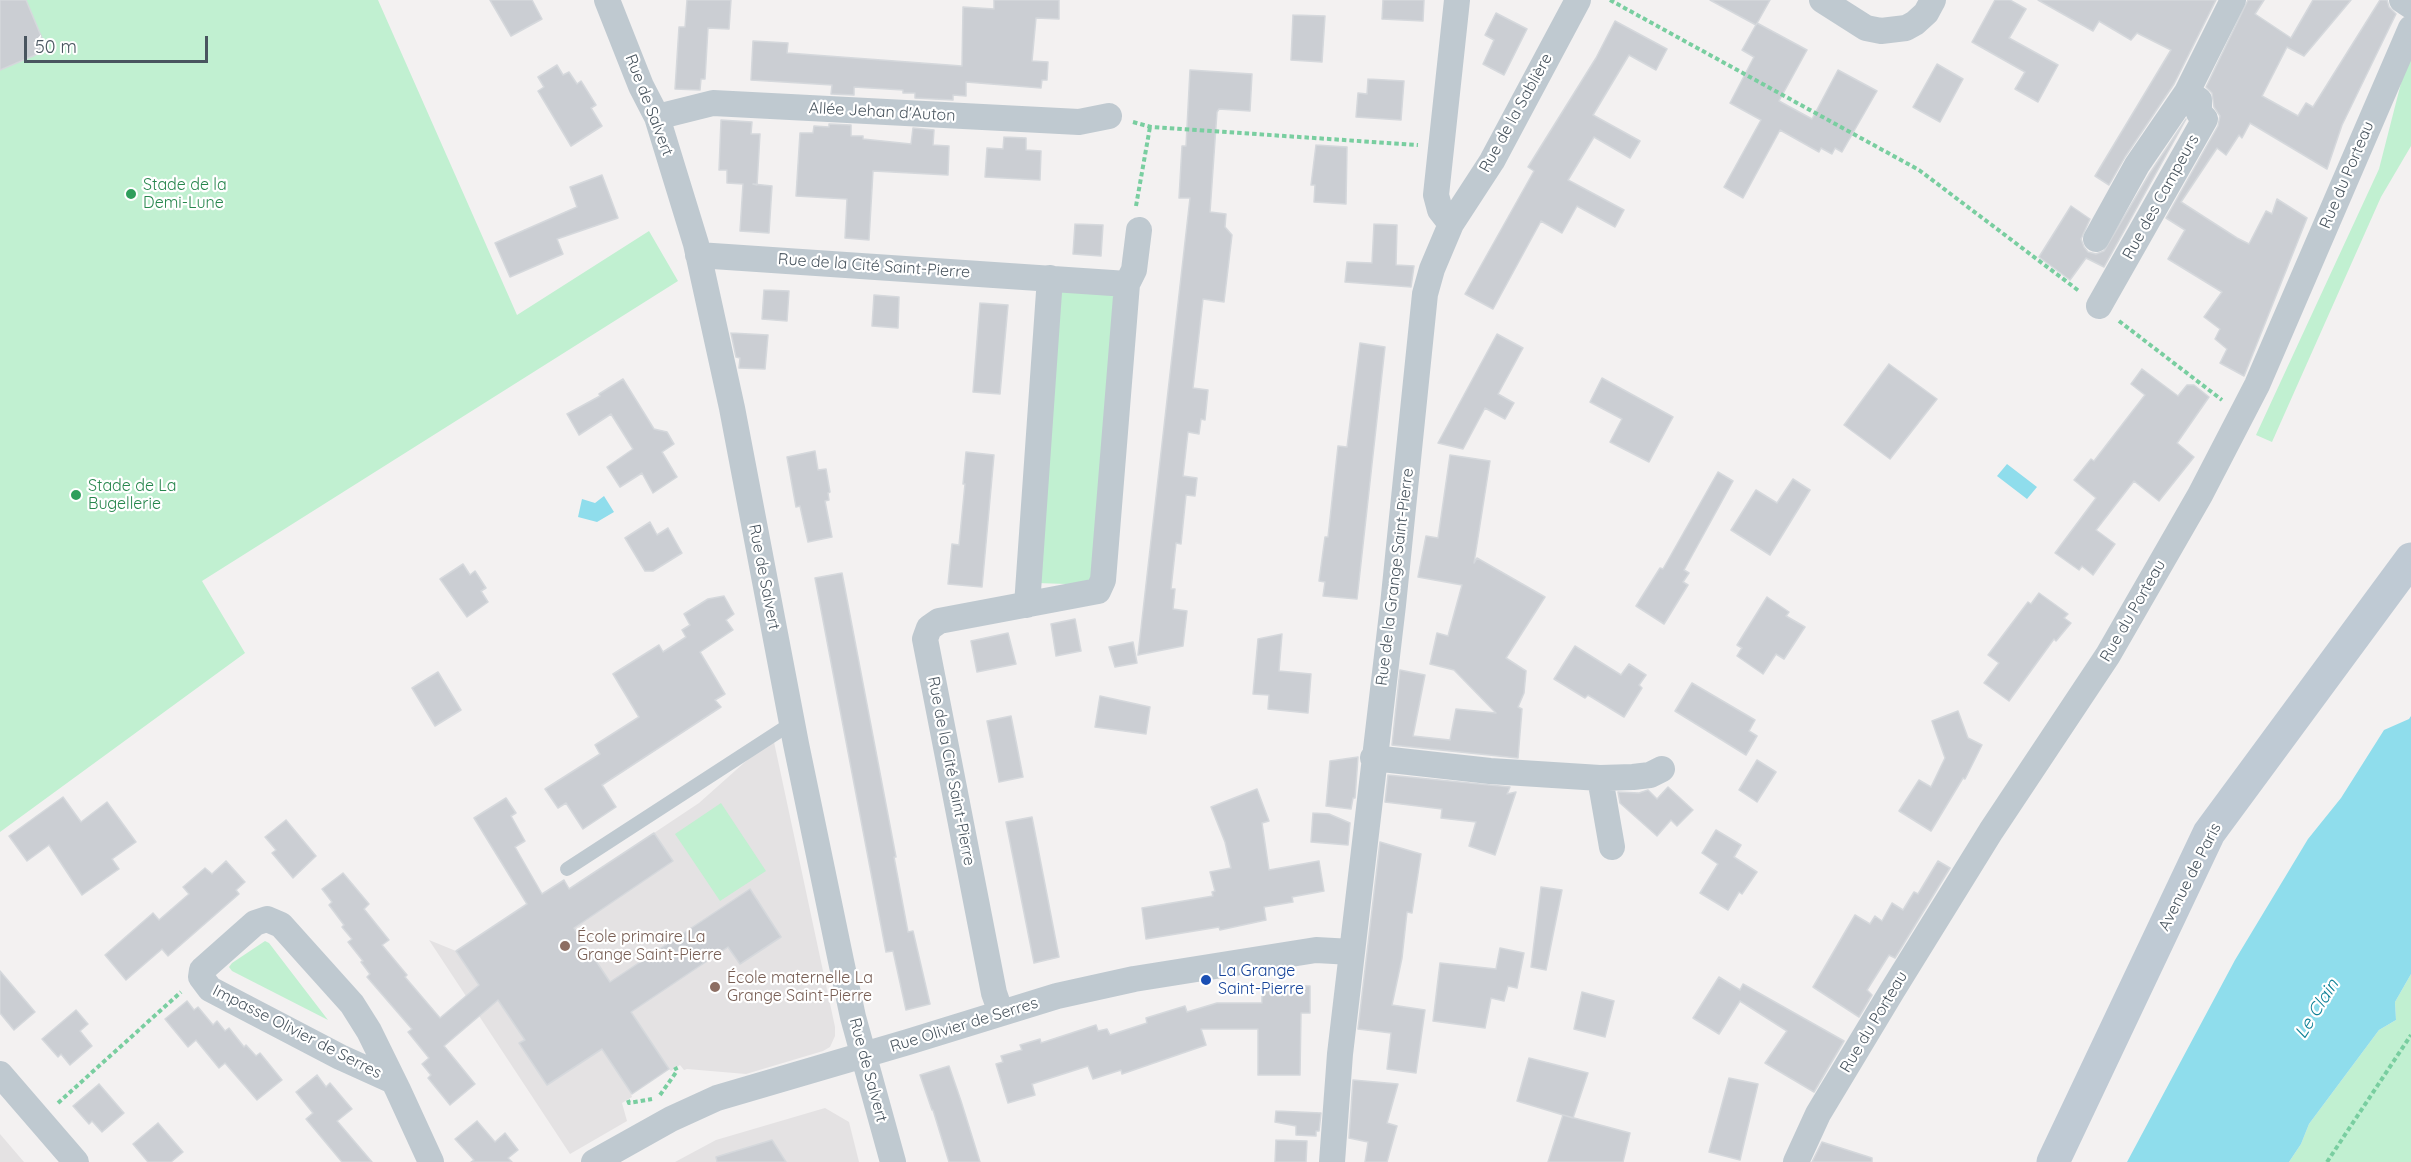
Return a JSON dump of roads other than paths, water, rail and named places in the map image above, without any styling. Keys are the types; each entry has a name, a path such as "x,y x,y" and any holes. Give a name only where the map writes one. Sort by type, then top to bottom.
{"main road":[{"name":"Avenue de Paris","path":"2052,1162 2209,833 2411,559"}],"street":[{"name":"Rue de Salvert","path":"607,0 641,86 657,117 698,255 732,408 792,723 841,961 863,1056 893,1162"},
{"path":"1451,224 1437,203 1440,147 1457,0"},
{"name":"Rue de la Sablière","path":"1451,224 1492,160 1578,0"},
{"path":"1821,0 1866,28 1881,31 1906,28 1915,23 1926,13 1933,0"},
{"name":"Rue des Campeurs","path":"2096,239 2137,165 2187,92 2233,0"},
{"path":"2402,0 2411,6"},
{"name":"Rue du Porteau","path":"1796,1162 1818,1114 1892,991 1991,831 2108,655 2200,495 2262,374 2411,28"},
{"name":"Rue des Campeurs","path":"2099,306 2205,119 2199,113 2199,100 2187,92"},
{"name":"Allée Jehan d'Auton","path":"657,117 713,103 1079,122 1109,116"},
{"name":"Rue de la Grange Saint-Pierre","path":"1332,1162 1340,1054 1373,758 1393,605 1415,399 1421,314 1432,269 1451,224"},
{"name":"Rue de la Cité Saint-Pierre","path":"1001,1013 993,983 925,639 929,628 939,621 1098,591 1103,580 1127,284 1134,270 1139,230"},
{"name":"Rue de la Cité Saint-Pierre","path":"698,255 1127,284"},
{"path":"1027,605 1050,278"},
{"path":"1373,758 1490,771 1600,778 1650,775 1662,769"},
{"path":"1600,778 1612,847"},
{"name":"Impasse Olivier de Serres","path":"393,1081 340,1057 210,989 202,981 202,970 250,926 263,920 275,921 352,1004 369,1031 393,1081 431,1162"},
{"name":"Rue Olivier de Serres","path":"594,1162 671,1119 717,1098 1057,996 1134,979 1316,950 1352,952"},
{"path":"0,1074 76,1162"}],"lane":[{"path":"567,869 792,723"}],"water":[{"path":"2007,464 2037,487 2027,499 1997,476"},
{"path":"604,496 614,512 597,522 578,517 582,499 595,503"},
{"name":"Le Clain","path":"2411,716 2411,974 2395,1002 2396,1020 2379,1030 2309,1124 2301,1144 2289,1162 2127,1162 2235,960 2308,839 2341,798 2384,730"}],"place":[{"name":"Stade de la Demi-Lune","path":"131,194"},
{"name":"Stade de La Bugellerie","path":"76,495"},
{"name":"École primaire La Grange Saint-Pierre","path":"565,946"},
{"name":"La Grange Saint-Pierre","path":"1206,980"},
{"name":"École maternelle La Grange Saint-Pierre","path":"715,987"}]}
